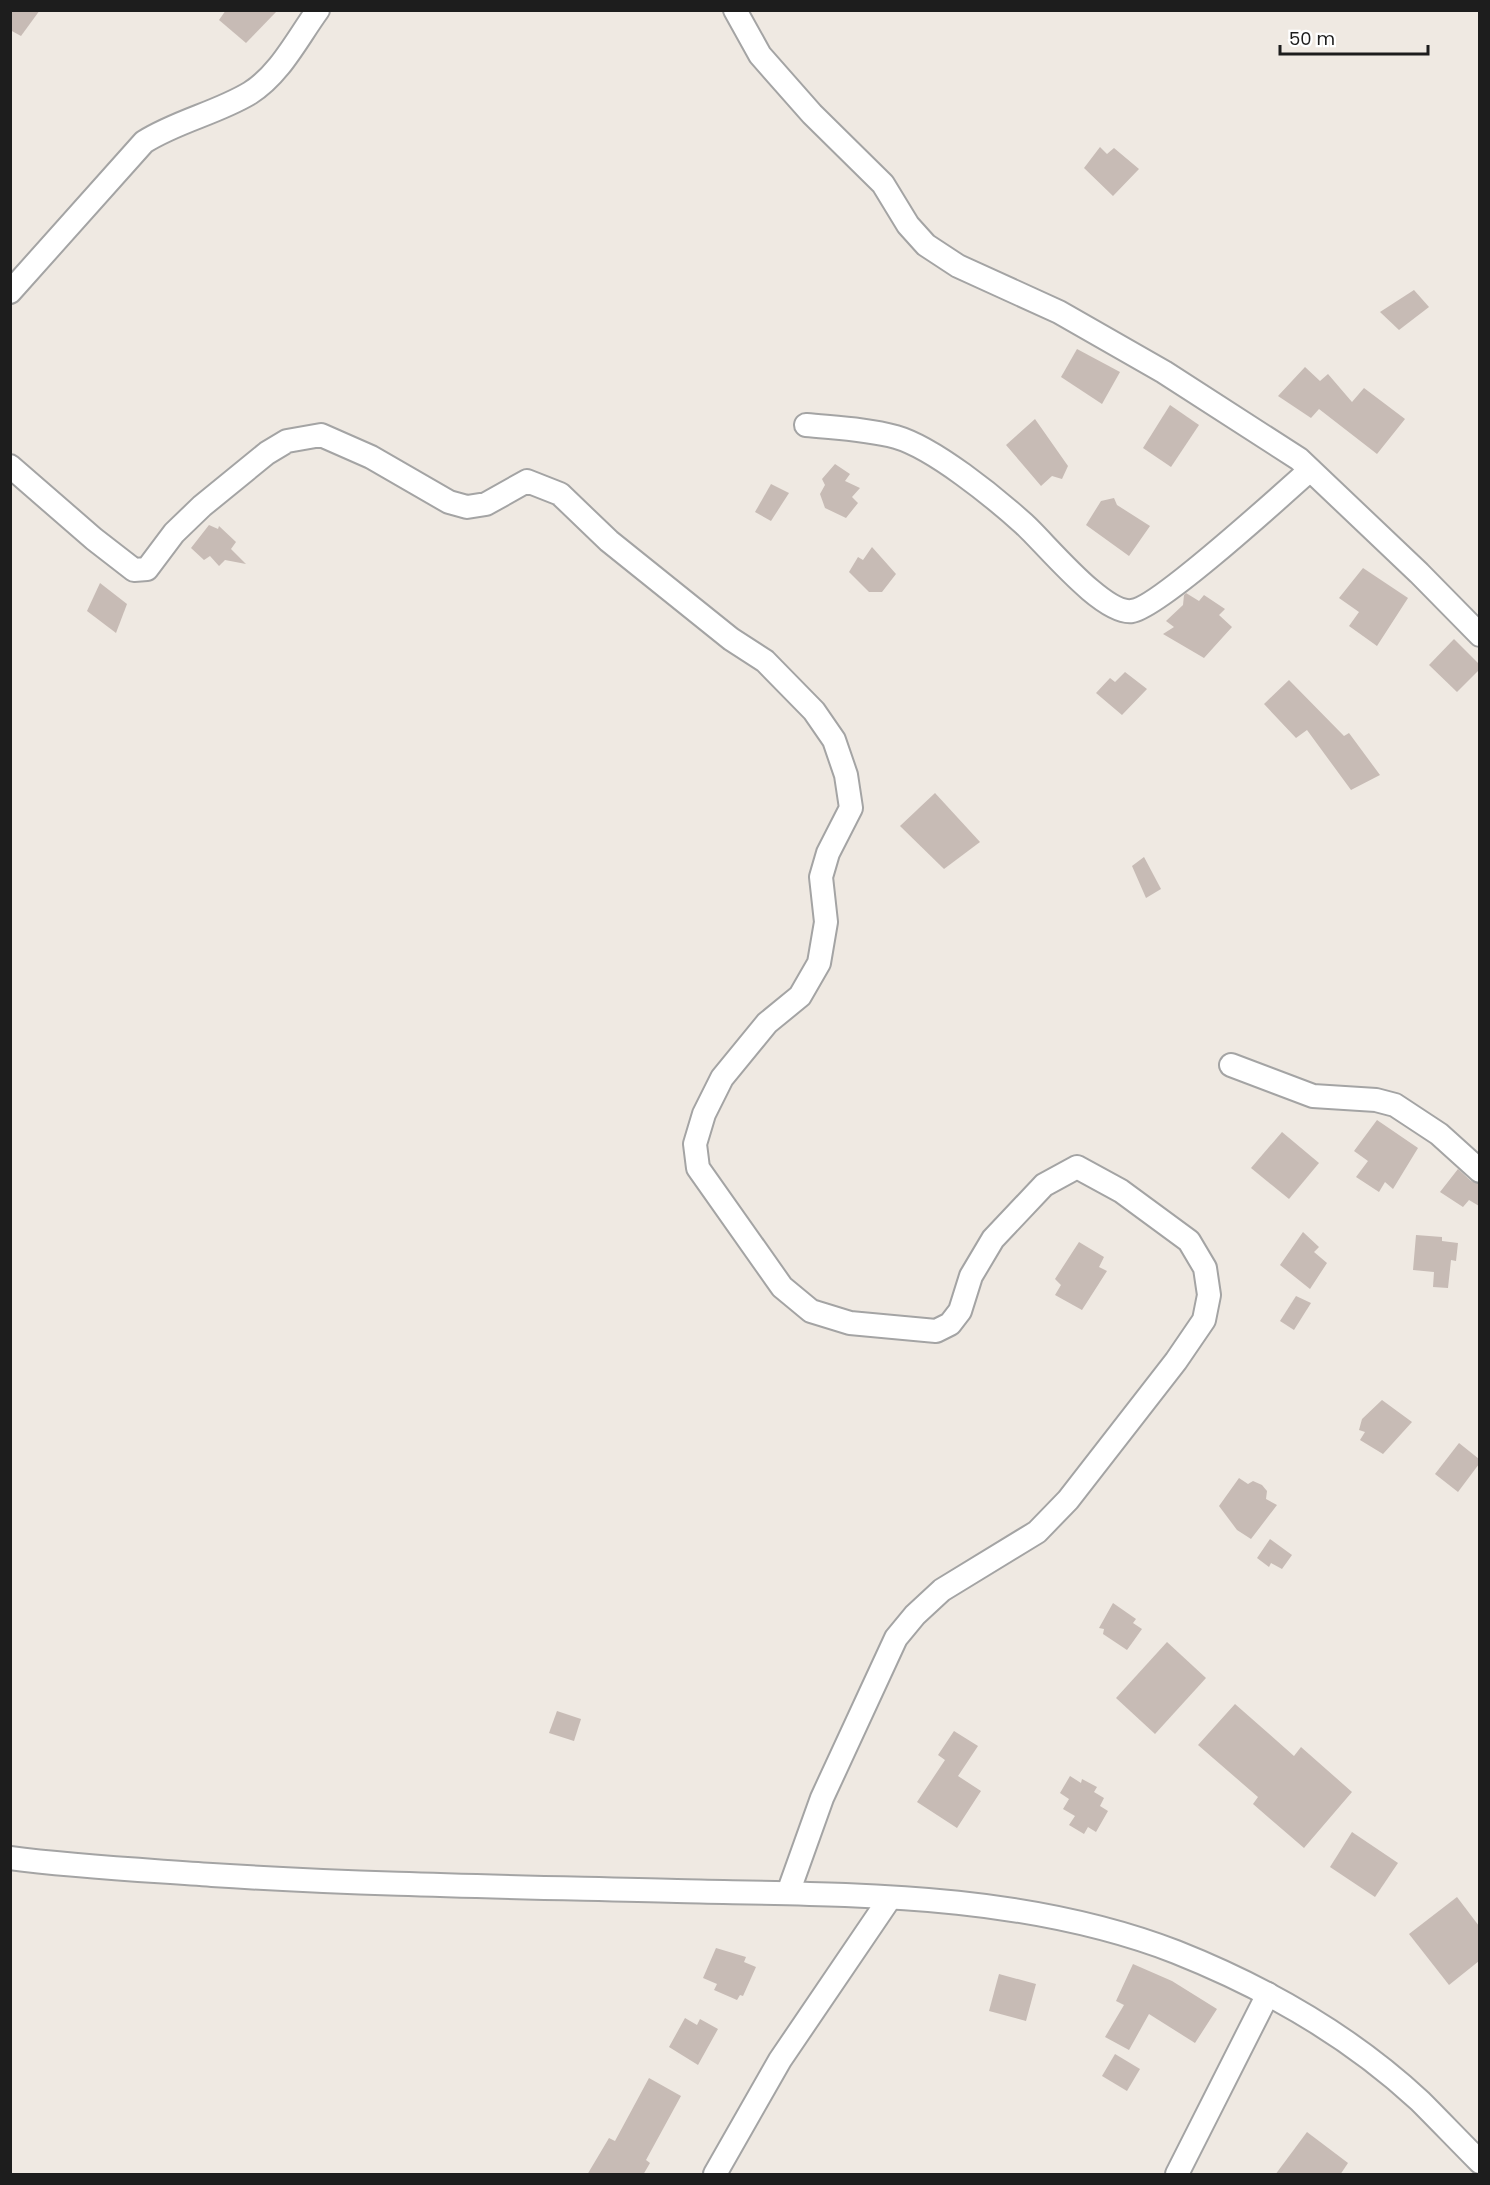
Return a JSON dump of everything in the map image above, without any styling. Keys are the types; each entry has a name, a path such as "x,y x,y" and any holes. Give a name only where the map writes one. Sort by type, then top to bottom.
{"street":[{"path":"735,10 760,55 812,114 883,184 908,225 926,245 958,266 1059,312 1164,372 1245,422 1310,470 1419,573 1479,636"},
{"path":"10,292 144,142 164,129 249,93 266,80 316,11"},
{"path":"806,425 865,431 898,438 929,453 1024,524 1095,593 1118,610 1132,611 1158,597 1233,537 1310,470"},
{"path":"10,466 94,539 134,570 147,569 174,533 202,506 267,453 287,441 321,435 371,457 448,502 467,507 486,504 527,481 560,494 609,541 731,639 765,661 814,711 834,740 846,775 850,808 828,853 821,877 826,922 819,963 800,996 767,1023 722,1078 704,1114 695,1144 698,1168 731,1211 782,1287 811,1311 850,1323 936,1330 950,1324 960,1311 971,1276 993,1239 1044,1185 1077,1167 1121,1191 1189,1241 1205,1268 1209,1295 1204,1320 1176,1361 1068,1500 1038,1532 942,1590 915,1615 896,1638 822,1798 788,1893"},
{"path":"1231,1065 1313,1096 1376,1100 1395,1105 1439,1134 1479,1171"},
{"path":"10,1858 87,1868 329,1883 788,1893 890,1898 1011,1909 1088,1926 1175,1952 1268,1994 1308,2017 1391,2077 1419,2100 1479,2162"},
{"path":"715,2175 780,2060 890,1898"},
{"path":"1177,2175 1268,1994"}],"building":[{"path":"10,10 40,10 21,36 10,30"},
{"path":"226,10 278,10 246,43 219,20"},
{"path":"1100,147 1107,154 1114,148 1139,169 1113,196 1084,168"},
{"path":"1414,290 1429,307 1399,330 1380,312"},
{"path":"1077,349 1120,372 1102,404 1061,377"},
{"path":"1305,367 1320,381 1328,374 1352,402 1364,388 1405,419 1377,454 1319,409 1311,418 1278,396"},
{"path":"1170,405 1199,425 1171,467 1143,448"},
{"path":"1035,419 1068,466 1062,479 1052,476 1041,486 1006,445"},
{"path":"835,464 850,474 845,481 860,488 852,497 858,503 846,518 825,508 820,494 825,485 822,479"},
{"path":"771,484 789,493 771,521 755,512"},
{"path":"1114,498 1117,505 1150,526 1129,556 1086,525 1101,501"},
{"path":"209,525 218,529 219,526 236,542 231,549 246,564 225,560 219,566 210,556 204,560 191,548"},
{"path":"872,547 896,574 882,592 869,592 849,572 858,557 863,560"},
{"path":"1363,568 1408,598 1377,646 1349,626 1359,612 1339,598"},
{"path":"100,583 127,604 116,633 87,611"},
{"path":"1186,593 1199,601 1204,595 1225,609 1219,615 1232,627 1204,658 1163,634 1174,627 1166,621 1183,605"},
{"path":"1454,639 1479,664 1479,670 1457,692 1429,665"},
{"path":"1125,672 1147,689 1122,715 1096,693 1110,678 1115,682"},
{"path":"1289,680 1344,736 1349,733 1380,775 1351,790 1307,730 1296,738 1264,704"},
{"path":"935,793 980,842 944,869 900,826"},
{"path":"1144,857 1161,889 1146,898 1132,866"},
{"path":"1377,1120 1418,1148 1393,1189 1385,1182 1379,1192 1356,1177 1368,1161 1354,1151"},
{"path":"1282,1132 1319,1163 1289,1199 1251,1168"},
{"path":"1458,1169 1471,1181 1479,1184 1479,1206 1469,1200 1463,1207 1440,1192"},
{"path":"1303,1232 1319,1247 1314,1252 1327,1263 1310,1289 1280,1265"},
{"path":"1416,1235 1442,1237 1442,1241 1458,1243 1456,1261 1451,1260 1448,1288 1433,1287 1434,1272 1413,1270"},
{"path":"1079,1242 1104,1257 1099,1267 1107,1271 1082,1310 1055,1295 1061,1285 1055,1279"},
{"path":"1296,1296 1311,1303 1294,1330 1280,1321"},
{"path":"1382,1400 1412,1422 1383,1454 1360,1440 1365,1432 1359,1430 1362,1419"},
{"path":"1459,1443 1479,1459 1479,1464 1458,1492 1435,1474"},
{"path":"1239,1478 1248,1484 1253,1481 1262,1485 1267,1491 1266,1499 1277,1505 1251,1539 1237,1530 1219,1506"},
{"path":"1270,1539 1292,1555 1282,1569 1271,1563 1269,1567 1257,1558"},
{"path":"1113,1603 1136,1619 1133,1623 1142,1629 1127,1650 1103,1634 1104,1629 1099,1628"},
{"path":"1167,1642 1206,1678 1155,1734 1116,1698"},
{"path":"1235,1704 1294,1756 1301,1747 1352,1792 1304,1848 1253,1804 1258,1797 1198,1745"},
{"path":"557,1711 581,1719 574,1741 549,1733"},
{"path":"954,1731 978,1746 958,1776 981,1791 957,1828 917,1802 945,1760 938,1755"},
{"path":"1070,1776 1081,1783 1082,1779 1097,1787 1094,1792 1104,1798 1100,1806 1108,1811 1096,1832 1088,1827 1084,1834 1069,1825 1075,1816 1063,1809 1069,1799 1060,1793"},
{"path":"1352,1832 1398,1863 1375,1897 1330,1867"},
{"path":"1457,1897 1479,1926 1479,1961 1449,1985 1409,1934"},
{"path":"716,1948 746,1957 744,1962 756,1967 743,1996 740,1995 737,2000 714,1990 717,1984 703,1978"},
{"path":"1133,1964 1172,1981 1217,2009 1195,2043 1149,2014 1129,2050 1105,2037 1124,2005 1116,2001"},
{"path":"999,1974 1036,1984 1026,2021 989,2011"},
{"path":"685,2018 697,2025 700,2019 718,2029 698,2065 669,2047"},
{"path":"1115,2054 1140,2069 1127,2091 1102,2076"},
{"path":"649,2078 681,2096 646,2160 650,2163 643,2175 587,2175 609,2138 615,2141"},
{"path":"1307,2132 1348,2163 1340,2175 1275,2175"}]}
